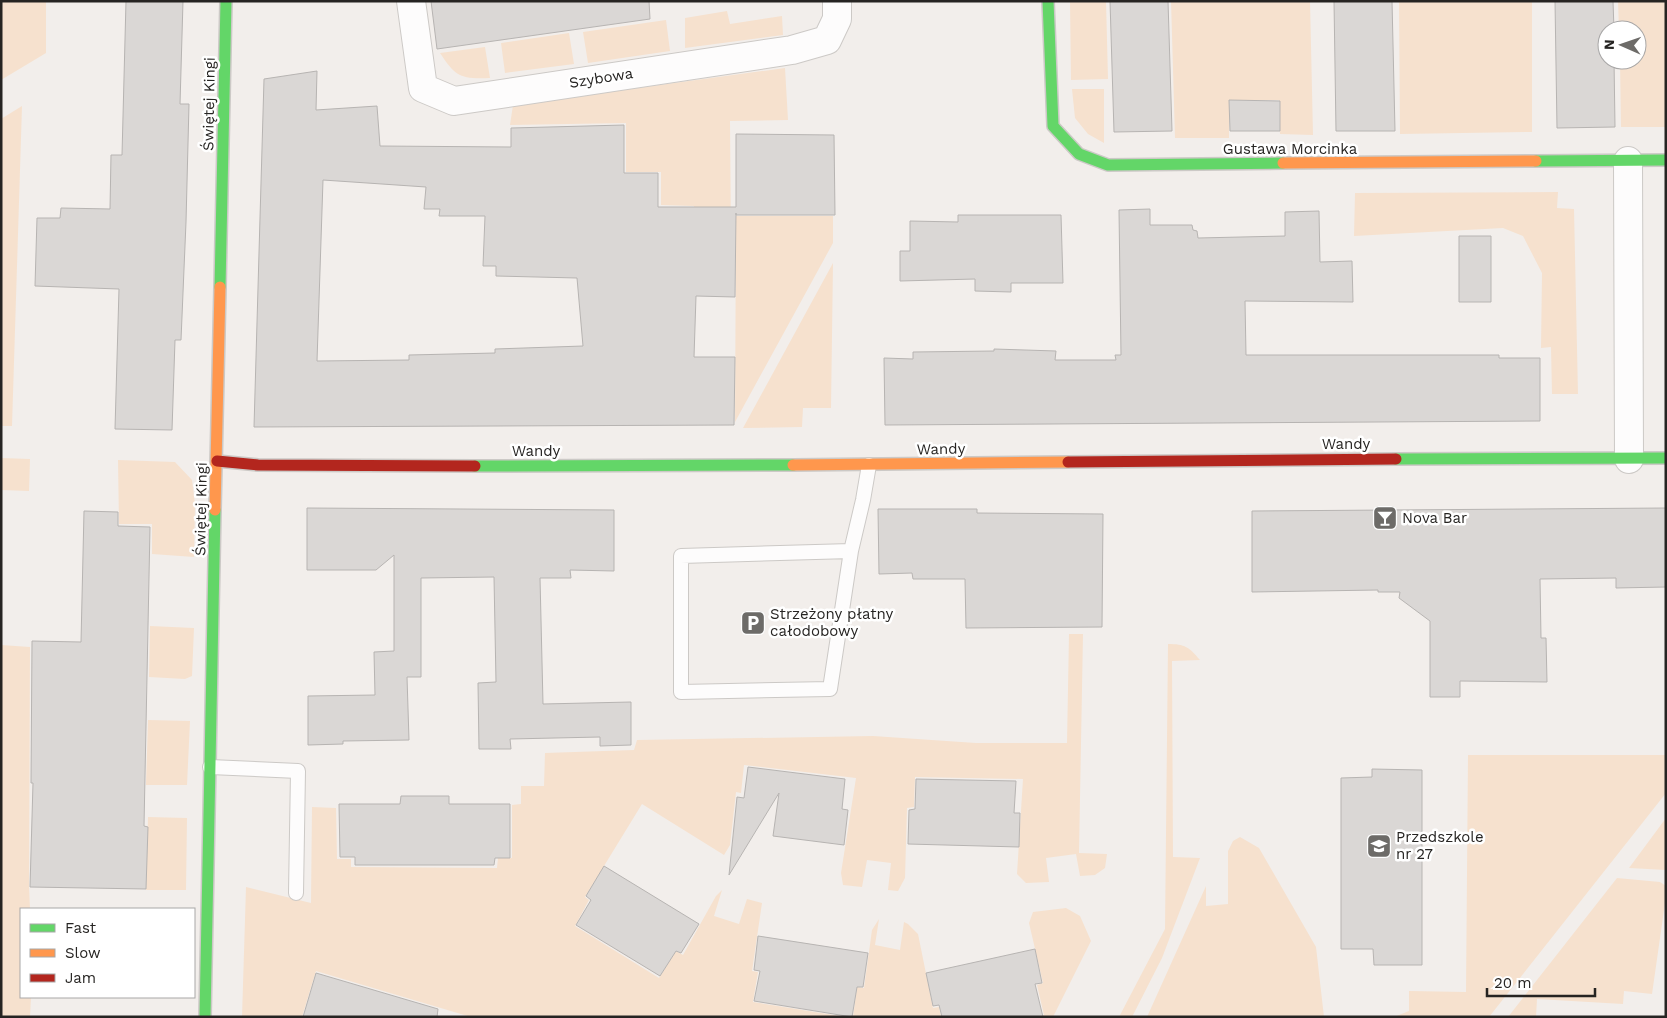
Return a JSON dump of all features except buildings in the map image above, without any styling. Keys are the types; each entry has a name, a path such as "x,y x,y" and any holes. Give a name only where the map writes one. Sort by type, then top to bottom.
{"street":[{"name":"Świętej Kingi","path":"205,1017 226,1"},
{"name":"Szybowa","path":"411,1 423,88 454,100 792,50 827,40 836,18 837,1"},
{"name":"Gustawa Morcinka","path":"1048,1 1053,126 1079,154 1108,166 1666,160"},
{"path":"1628,161 1629,459"},
{"name":"Wandy","path":"217,461 278,465 621,466 1666,458"}],"lane":[{"path":"851,551 681,556 681,692 830,689 851,551 869,465"},
{"path":"210,767 298,771 296,893"}],"shaded area":[{"path":"1,1 46,1 46,53 1,80"},
{"path":"1070,1 1106,1 1108,79 1071,80"},
{"path":"1171,1 1310,1 1313,135 1280,134 1279,100 1229,100 1229,138 1175,138"},
{"path":"1399,1 1532,1 1532,132 1400,134"},
{"path":"1618,1 1666,1 1666,127 1621,127 1620,70 1647,70 1647,20 1619,20"},
{"path":"727,11 730,24 782,16 783,35 685,48 685,18"},
{"path":"666,20 670,51 588,63 583,32"},
{"path":"569,33 574,64 505,73 501,43"},
{"path":"485,47 490,78 472,78 460,75 450,67 440,53"},
{"path":"785,68 788,120 730,121 731,243 693,243 694,206 661,205 661,172 626,172 626,123 510,125 513,105"},
{"path":"1072,89 1104,89 1104,143 1088,134 1075,118"},
{"path":"22,106 12,426 1,426 1,119"},
{"path":"1558,192 1557,208 1574,209 1578,394 1552,394 1551,347 1541,348 1542,273 1523,236 1503,228 1354,236 1355,193"},
{"path":"736,216 833,216 833,243 735,422"},
{"path":"833,263 831,408 803,408 802,427 743,428"},
{"path":"1,458 30,459 29,491 1,490"},
{"path":"118,460 175,462 192,480 195,504 194,557 152,554 152,524 119,524"},
{"path":"150,626 194,628 192,676 185,679 149,677"},
{"path":"1069,634 1083,634 1079,853 1107,854 1105,868 1095,875 1080,876 1076,854 1046,858 1049,882 1026,883 1017,874 1023,779 915,777 914,807 907,808 905,878 898,891 888,890 891,863 867,860 862,887 843,885 841,873 856,778 744,765 741,793 736,792 730,845 724,855 642,804 585,897 589,900 575,926 659,978 676,951 683,955 716,896 722,890 714,916 739,924 747,899 762,903 752,971 758,972 753,1002 846,1017 471,1017 316,971 302,1017 242,1017 246,887 311,903 312,807 336,808 337,859 351,859 351,867 497,868 498,858 512,858 512,805 521,804 521,786 544,786 545,753 634,750 637,740 873,736 976,743 1067,743"},
{"path":"1168,644 1186,647 1200,660 1172,661 1173,857 1200,858 1162,958 1132,1017 1119,1017 1165,929"},
{"path":"1,645 30,647 30,908 20,908 20,998 31,998 30,1017 1,1017"},
{"path":"148,720 190,721 187,785 146,785"},
{"path":"1468,755 1666,755 1666,793 1489,1017 1394,1017 1409,1011 1409,991 1466,992"},
{"path":"148,817 187,818 186,890 146,890"},
{"path":"1666,818 1666,870 1629,868"},
{"path":"1240,837 1259,848 1316,947 1324,1017 1147,1017 1206,886 1206,906 1228,904 1228,851 1233,841"},
{"path":"1617,878 1660,882 1666,886 1652,994 1624,991 1623,1004 1537,999 1536,1017 1508,1017"},
{"path":"1066,908 1080,916 1091,941 1053,1017 1037,1017 1044,1015 1037,985 1043,983 1029,923 1033,912"},
{"path":"879,919 875,945 900,950 904,922 918,934 933,1008 939,1007 941,1017 853,1017 857,987 864,988 872,930"}],"traffic: fast":[{"path":"220,287 226,1"},
{"path":"1048,1 1053,126 1079,154 1108,165 1283,163"},
{"path":"1536,161 1666,160"},
{"path":"1396,459 1666,458"},
{"path":"475,466 793,465"},
{"path":"205,1017 215,510"}],"traffic: slow":[{"path":"1283,163 1536,161"},
{"path":"215,510 220,287"},
{"path":"793,465 1068,462"}],"traffic: jam":[{"path":"1068,462 1396,459"},
{"path":"217,461 258,465 475,466"}],"place":[{"name":"Nova Bar","path":"1385,518"},
{"name":"Strzeżony płatny całodobowy","path":"753,623"},
{"name":"Przedszkole nr 27","path":"1379,846"}]}
